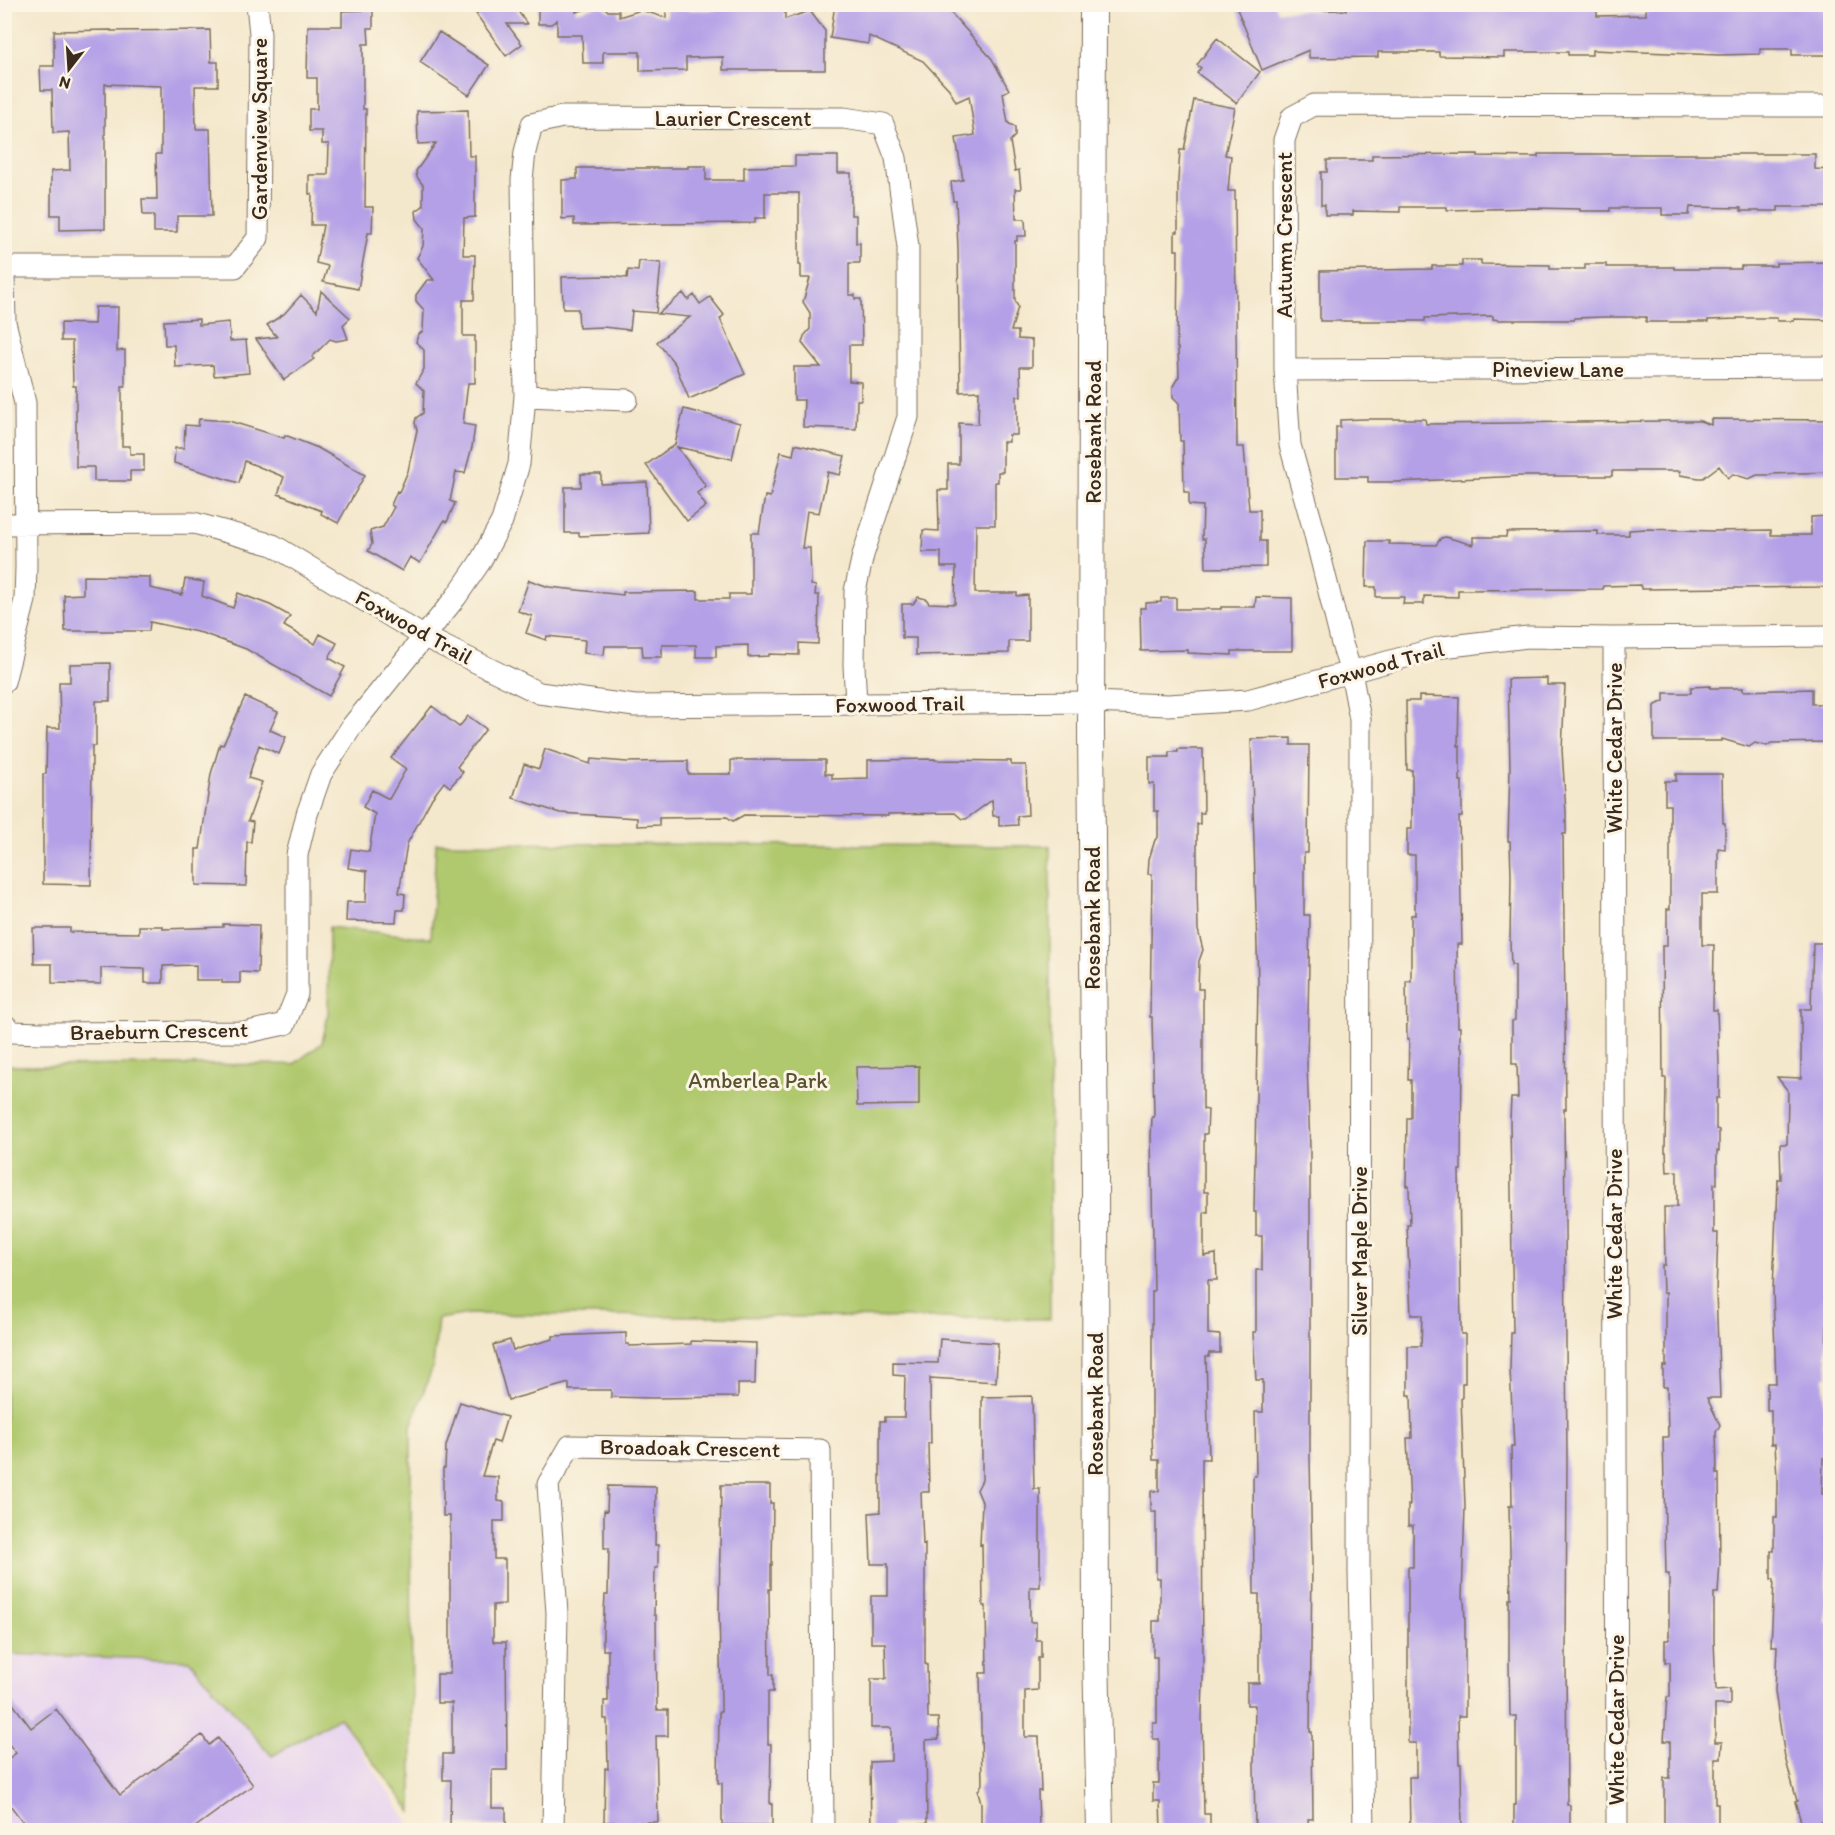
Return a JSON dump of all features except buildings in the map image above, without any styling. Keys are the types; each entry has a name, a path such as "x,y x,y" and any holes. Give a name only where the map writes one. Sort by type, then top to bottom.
{"street":[{"name":"Gardenview Square","path":"4,267 235,267 258,238 261,34 257,4"},
{"name":"Rosebank Road","path":"1093,4 1091,702 1096,1651 1100,1830"},
{"name":"Autumn Crescent","path":"1351,672 1314,527 1290,445 1285,370 1284,140 1292,117 1314,105 1830,106"},
{"name":"Laurier Crescent","path":"423,636 456,597 480,562 502,521 519,464 525,396 522,180 525,152 532,124 562,117 844,118 883,124 896,158 908,247 908,417 863,555 855,591 856,704"},
{"path":"4,277 5,322 25,402 14,524 25,600 4,682"},
{"name":"Pineview Lane","path":"1285,370 1830,367"},
{"path":"525,396 627,400"},
{"name":"Foxwood Trail","path":"14,524 194,523 273,545 423,636 539,693 635,706 1091,702 1168,705 1248,700 1442,647 1528,636 1614,638 1830,636"},
{"name":"Braeburn Crescent","path":"4,1024 12,1032 42,1033 248,1032 285,1024 297,994 297,855 307,814 321,774 352,726 423,636"},
{"name":"White Cedar Drive","path":"1614,638 1617,1830"},
{"name":"Silver Maple Drive","path":"1351,672 1360,719 1359,1572 1364,1830"},
{"name":"Broadoak Crescent","path":"553,1830 557,1613 548,1484 570,1446 820,1450 823,1830"}],"shaded area":[{"path":"5,1654 189,1660 272,1756 339,1717 412,1830 5,1830"}],"green space":[{"name":"Amberlea Park","path":"436,843 1050,846 1050,1319 469,1314 438,1319 433,1366 411,1426 412,1812 339,1717 272,1756 189,1660 5,1654 5,1064 16,1066 294,1064 322,1043 328,1015 329,927 431,938"}]}
